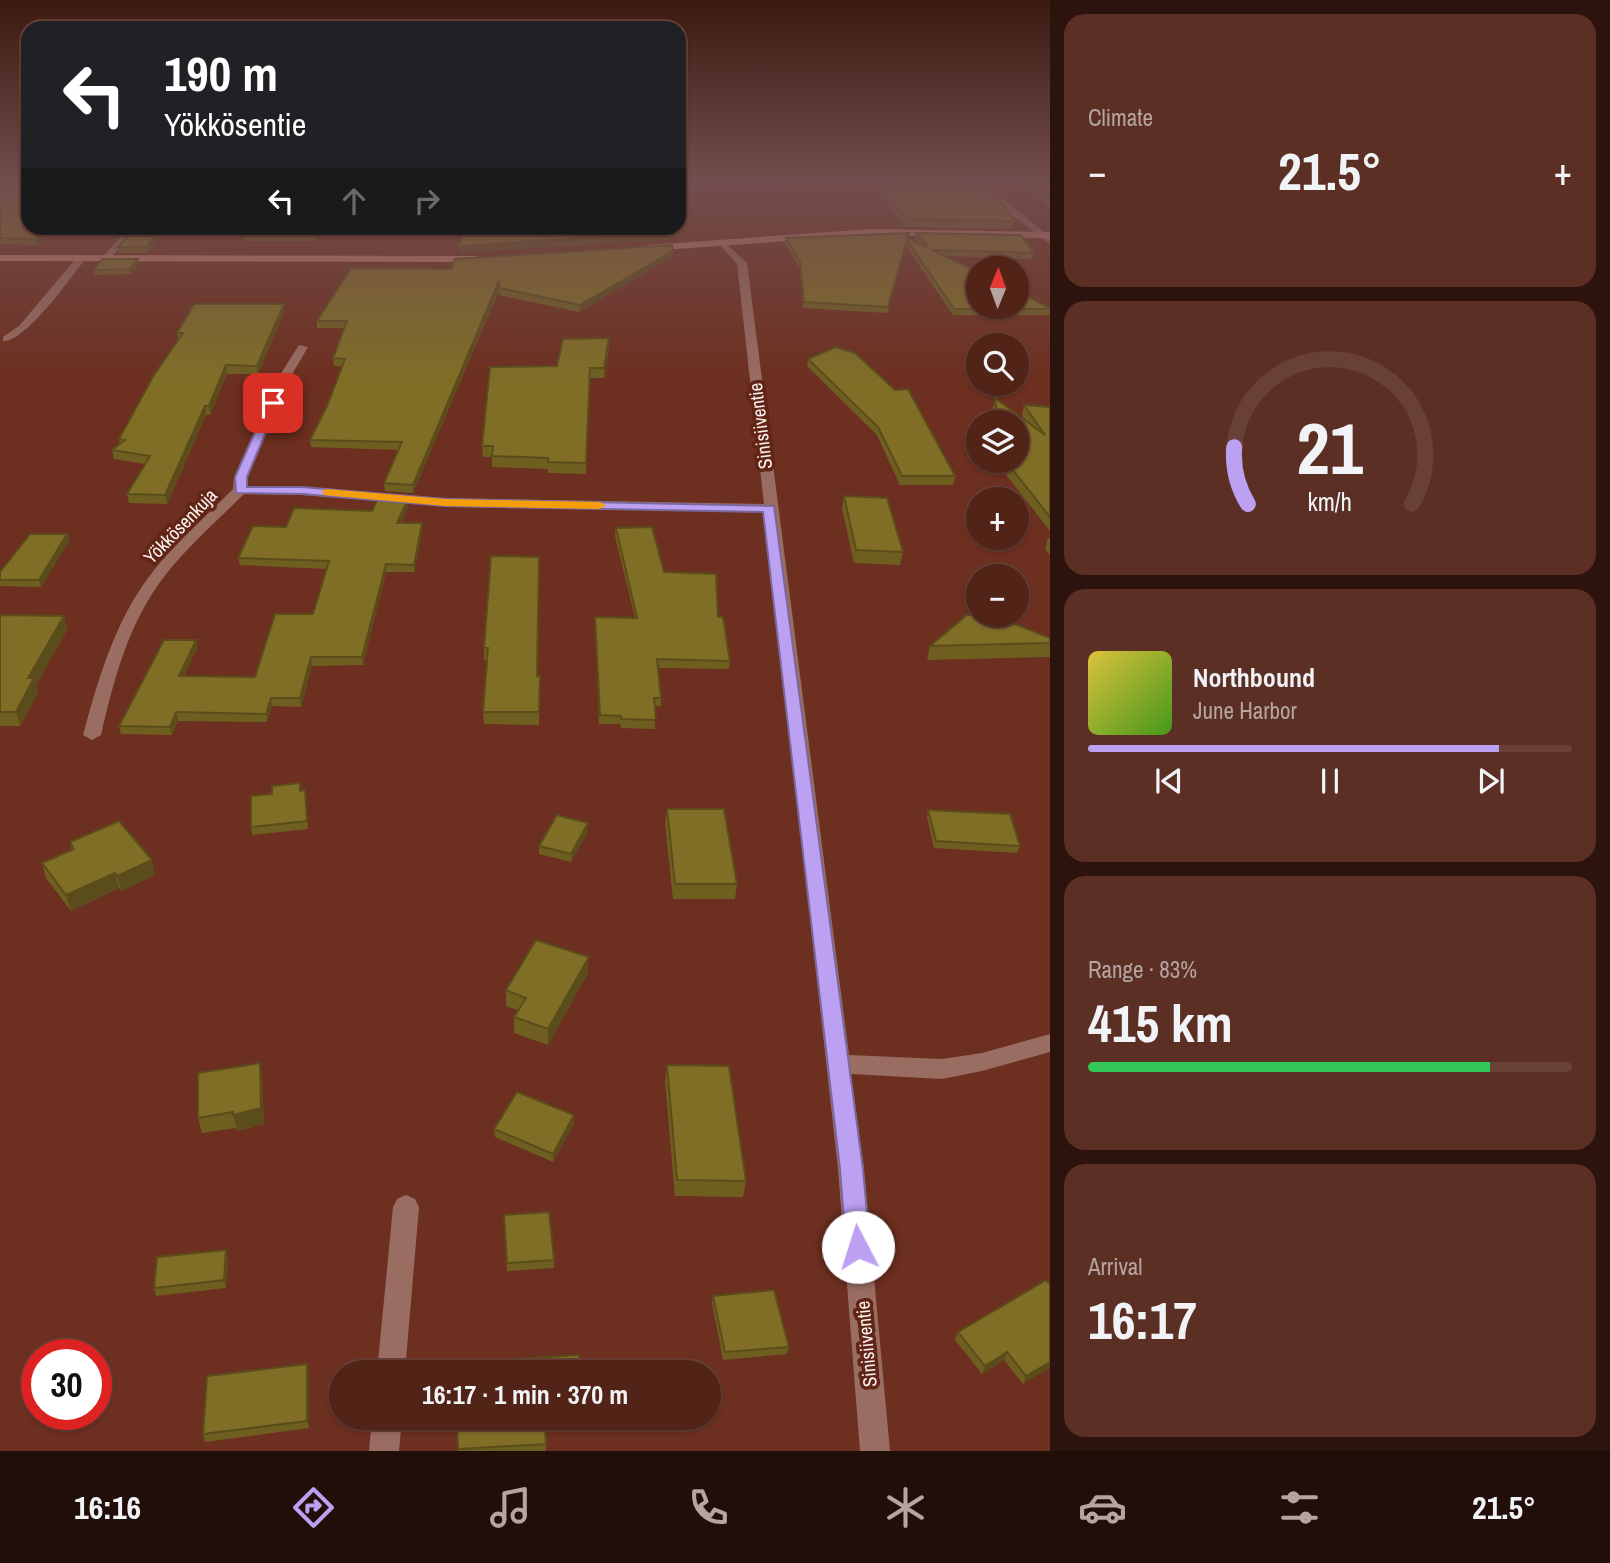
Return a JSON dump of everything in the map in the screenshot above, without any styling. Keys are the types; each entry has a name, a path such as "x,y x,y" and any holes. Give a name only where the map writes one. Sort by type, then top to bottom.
{"street":[{"path":"106,258 115,248"},
{"path":"642,249 663,248"},
{"name":"Sinisiiventie","path":"727,248 742,263 769,508 851,1169 875,1451"},
{"path":"0,257 494,258"},
{"path":"7,340 23,328 81,258"},
{"name":"Yökkösenkuja","path":"92,735 104,684 131,619 162,572 240,490 241,477 284,378 303,347"},
{"path":"240,490 302,491 445,502 769,508"},
{"path":"838,1064 942,1069 982,1062 1050,1043"},
{"path":"392,1360 406,1207"},
{"path":"384,1451 386,1430"}],"building":[{"path":"630,248 672,248 673,251 580,305 499,288 499,281 413,485 384,483 402,442 310,440 327,406 345,359 333,358 347,321 317,321 351,268 451,269 455,259"},
{"path":"792,248 905,248 888,307 804,302 800,262"},
{"path":"912,248 1030,248 1034,253 932,250 966,266 966,309 954,309"},
{"path":"102,259 138,259 130,269 94,270"},
{"path":"1029,297 1050,308 1029,309"},
{"path":"194,304 284,304 257,366 226,365 165,495 127,494 150,456 112,450 125,440 119,439 154,375 183,333 177,333"},
{"path":"609,338 604,368 590,368 586,463 548,462 548,458 492,456 493,446 482,446 490,367 557,366 563,339"},
{"path":"836,347 855,353 895,390 908,389 955,476 902,476 878,427 808,359"},
{"path":"995,398 1011,410 996,410"},
{"path":"1024,405 1050,407 1050,517 1029,487 1015,473 1029,473 1029,423 1045,435"},
{"path":"379,496 408,499 397,523 422,523 414,565 386,564 362,657 311,657 300,698 271,698 266,714 176,712 170,727 119,726 164,640 196,640 179,676 255,677 275,614 313,614 329,561 238,558 253,526 286,527 294,508 372,511"},
{"path":"844,496 887,498 903,552 856,550"},
{"path":"652,527 664,572 716,574 718,617 723,617 730,661 657,659 661,698 654,698 656,720 621,719 621,716 600,715 595,617 637,618 616,528"},
{"path":"30,534 67,534 39,580 0,580 0,572"},
{"path":"491,556 539,557 539,712 483,712 488,648 484,648"},
{"path":"0,615 64,616 28,678 34,678 16,712 0,712"},
{"path":"966,616 966,627 1022,627 1050,638 1050,643 930,646"},
{"path":"300,783 300,791 305,790 307,821 251,827 251,796 272,794 272,786"},
{"path":"667,809 724,809 737,884 675,884"},
{"path":"928,810 1010,814 1020,846 936,841"},
{"path":"557,815 588,823 571,854 539,846"},
{"path":"119,821 152,860 66,895 42,863 74,849 70,842"},
{"path":"536,940 589,957 548,1029 514,1017 526,998 506,990"},
{"path":"260,1063 261,1108 233,1115 233,1112 198,1118 198,1073"},
{"path":"667,1065 729,1066 746,1181 677,1180"},
{"path":"517,1092 574,1115 553,1154 494,1129"},
{"path":"549,1212 554,1260 507,1263 504,1215"},
{"path":"226,1250 224,1280 154,1288 157,1257"},
{"path":"1046,1280 1050,1285 1050,1362 1026,1376 1007,1352 985,1366 958,1332"},
{"path":"774,1290 789,1347 725,1352 713,1296"},
{"path":"579,1355 579,1360 502,1360"},
{"path":"307,1364 307,1421 203,1434 207,1376"},
{"path":"457,1430 545,1430 546,1444 458,1449"}],"slow traffic":[{"path":"327,493 445,502 600,505"}],"route":[{"path":"273,403 241,477 240,490 302,491 445,502 769,508 851,1169 858,1247"}]}
